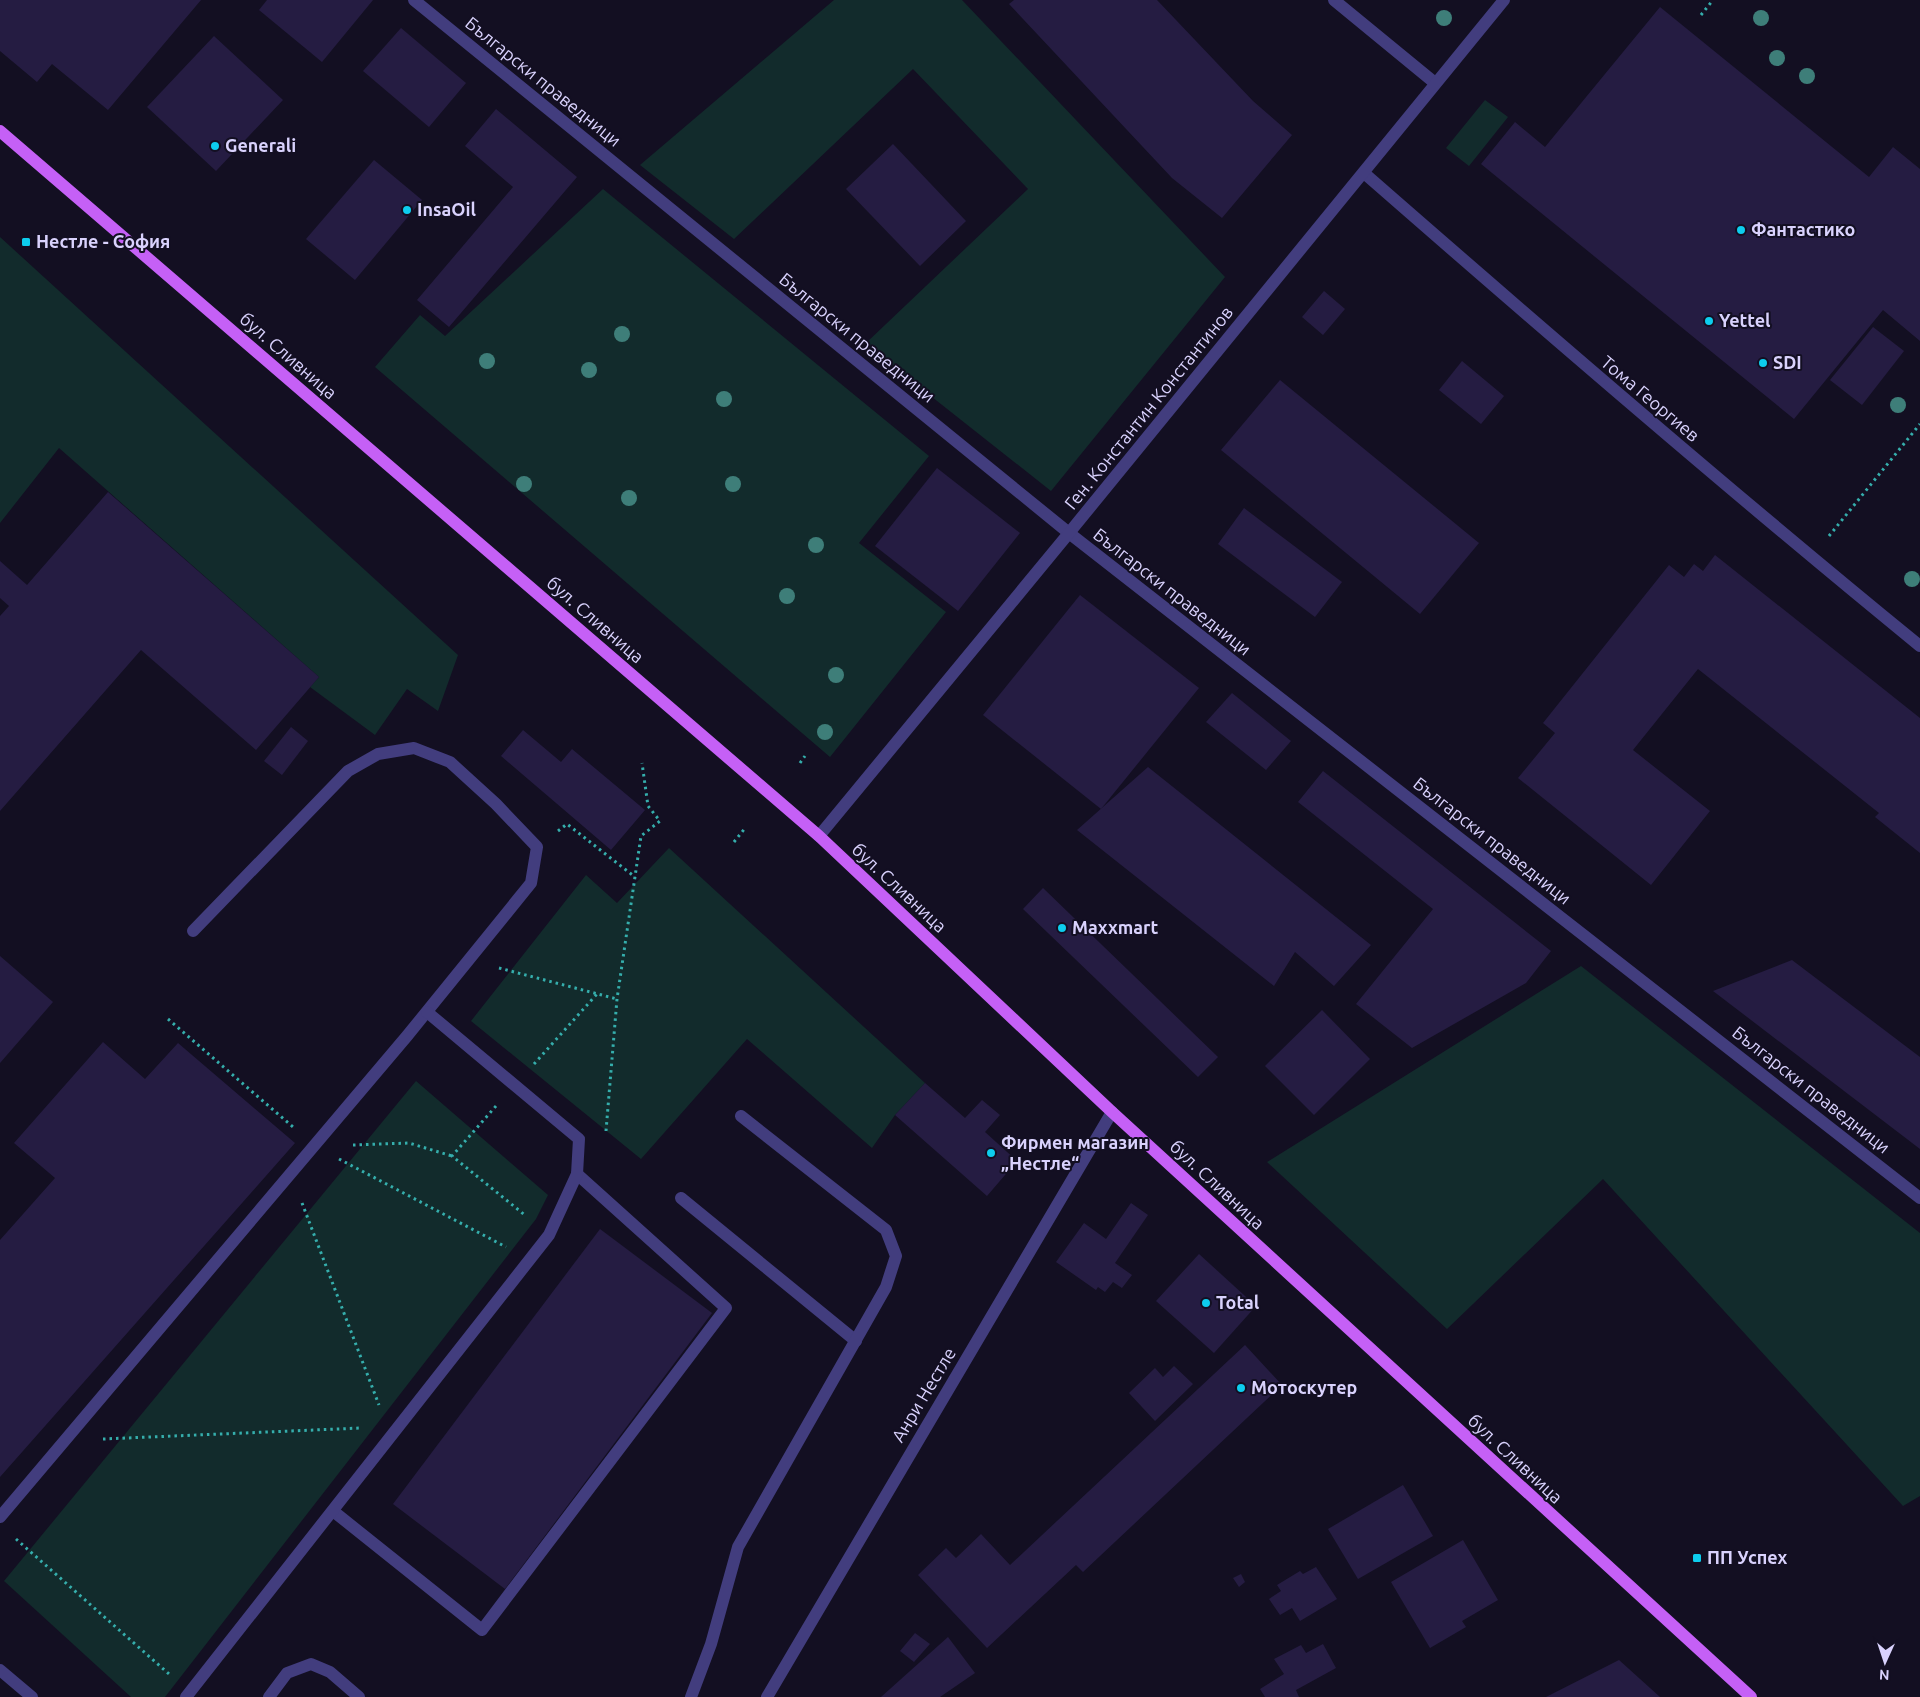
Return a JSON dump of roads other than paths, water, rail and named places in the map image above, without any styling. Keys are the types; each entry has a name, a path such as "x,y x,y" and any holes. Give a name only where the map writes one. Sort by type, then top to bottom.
{"main road":[{"name":"бул. Сливница","path":"0,130 819,836 1112,1112 1751,1697"}],"street":[{"name":"Български праведници","path":"414,0 1069,533 1920,1198"},
{"path":"1334,0 1435,83"},
{"name":"Ген. Константин Константинов","path":"819,836 1504,0"},
{"name":"Тома Георгиев","path":"1364,172 1579,361 1920,646"},
{"path":"0,1517 469,961 531,883 536,848 496,804 450,762 414,748 378,754 348,771 193,930"},
{"path":"188,1695 549,1235 577,1174 579,1139 427,1012"},
{"name":"Анри Нестле","path":"767,1697 1112,1112"},
{"path":"691,1697 711,1644 738,1547 886,1287 896,1256 886,1230 741,1116"},
{"path":"333,1511 482,1630 726,1308 577,1174"},
{"path":"681,1198 856,1341"},
{"path":"269,1697 287,1673 312,1664 330,1672 359,1697"},
{"path":"0,1670 32,1697"}],"place":[{"name":"Generali","path":"215,146"},
{"name":"InsaOil","path":"407,210"},
{"name":"Фантастико","path":"1741,230"},
{"name":"Нестле - София","path":"26,242"},
{"name":"Yettel","path":"1709,321"},
{"name":"SDI","path":"1763,363"},
{"name":"Maxxmart","path":"1062,928"},
{"name":"Фирмен магазин „Нестле“","path":"991,1153"},
{"name":"Total","path":"1206,1303"},
{"name":"Мотоскутер","path":"1241,1388"},
{"name":"ПП Успех","path":"1697,1558"}]}
